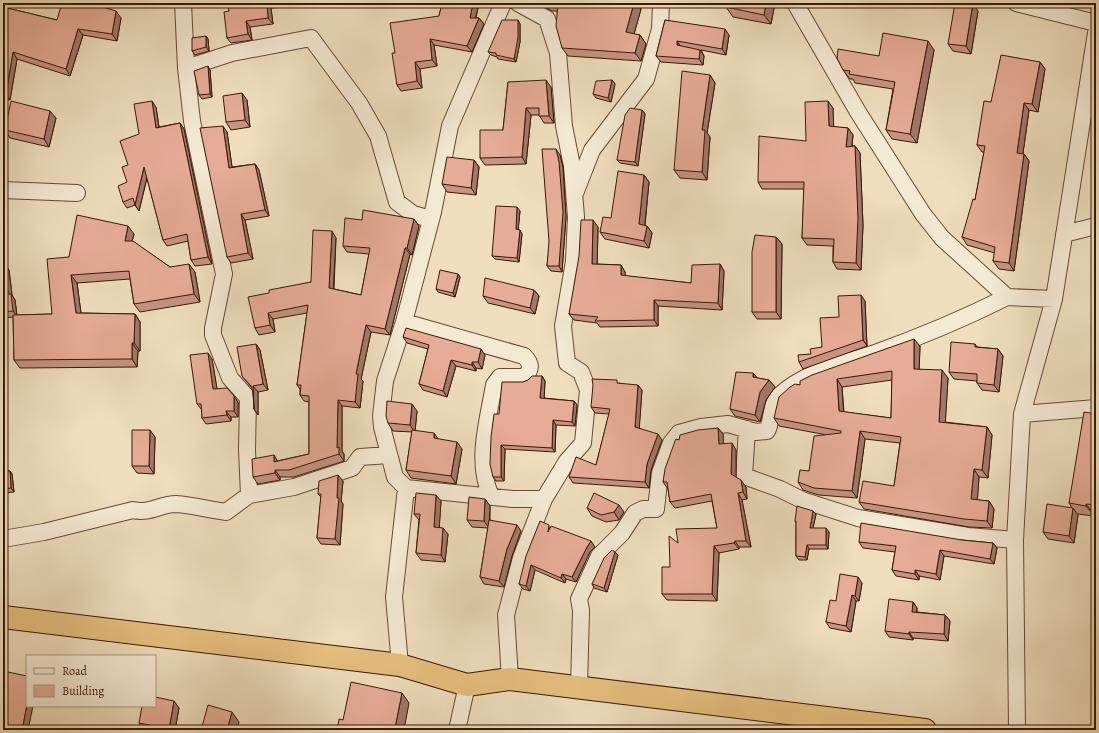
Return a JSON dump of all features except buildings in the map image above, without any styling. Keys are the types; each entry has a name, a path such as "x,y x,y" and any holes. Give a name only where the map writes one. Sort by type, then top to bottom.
{"highway":[{"path":"3,617 400,665 467,685 510,679 925,730"}],"street":[{"path":"183,3 186,68 192,121 224,274 212,328 213,335 230,378 248,398 246,450 249,495"},
{"path":"503,3 450,126 430,219 404,322 385,381 381,416 385,443 395,477 406,488 512,499 544,500"},
{"path":"510,679 506,616 521,558 544,500 566,461 583,443 588,390 581,372 567,363 563,326 574,261 576,217 572,166 564,126 558,53 547,19 518,3"},
{"path":"574,194 592,150 646,79 660,29 661,3"},
{"path":"795,3 858,112 923,214 942,238 1007,297"},
{"path":"1016,3 1096,23"},
{"path":"1017,730 1016,540 1022,414 1054,299 1096,33"},
{"path":"186,68 232,53 311,38 358,103 378,136 397,202 413,214 430,219"},
{"path":"3,190 77,193"},
{"path":"1064,234 1096,226"},
{"path":"579,688 581,610 578,599 599,556 622,533 635,513 642,509 656,510 660,473 671,443 679,433 701,427 728,424 756,432 767,431 772,410 779,395 800,380 827,368 923,335 1007,297 1054,299"},
{"path":"404,322 524,356 530,362 531,368 526,377 500,377 494,385 482,463 491,496"},
{"path":"1022,414 1096,408"},
{"path":"747,429 744,476 749,479 780,489 802,500 858,518 968,536 1016,540"},
{"path":"3,539 44,532 133,510 143,512 167,505 176,504 226,512 249,495 294,487 352,468 360,457 389,455"},
{"path":"400,665 394,597 406,488"},
{"path":"457,730 467,685"}]}
